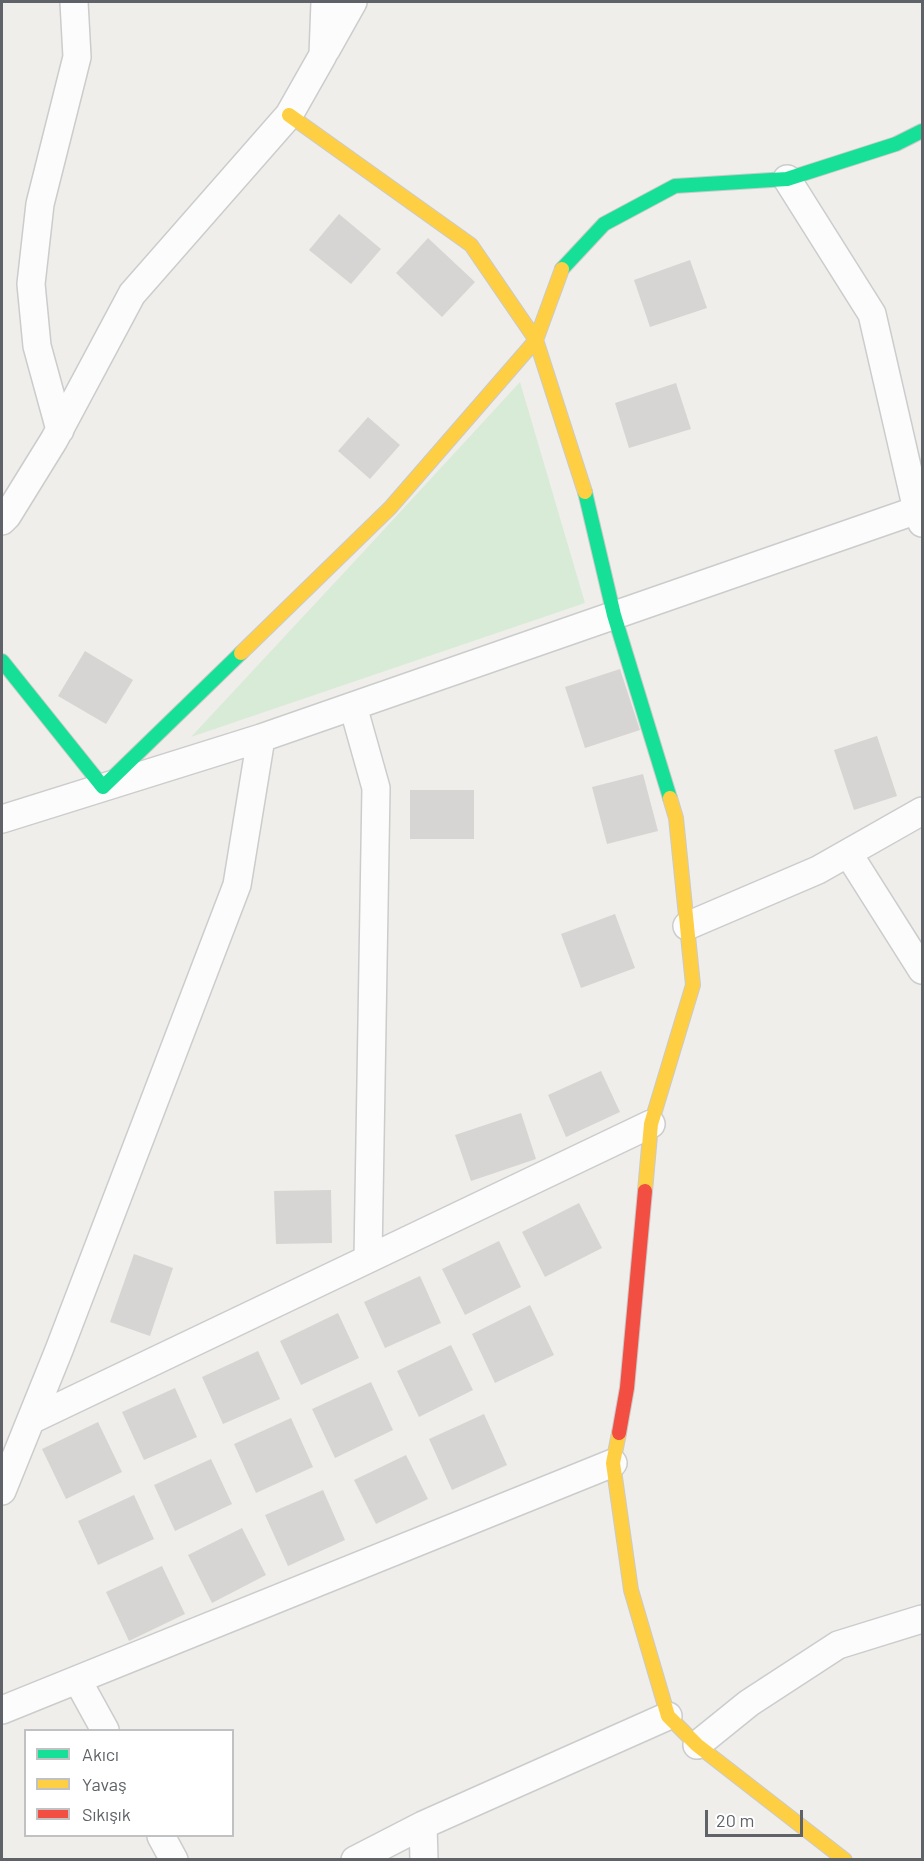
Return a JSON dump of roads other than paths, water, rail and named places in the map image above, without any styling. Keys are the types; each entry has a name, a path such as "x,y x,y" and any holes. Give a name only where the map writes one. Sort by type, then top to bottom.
{"street":[{"path":"60,430 37,346 31,284 40,204 77,57 74,2"},
{"path":"323,55 325,2"},
{"path":"2,521 60,430 132,294 289,115 353,2"},
{"path":"289,115 471,244 536,340 582,479 614,615 676,818 693,986 651,1124 627,1388 613,1463 631,1590 669,1716 697,1745 845,1860"},
{"path":"103,787 390,508 536,340 559,272 604,224 675,186 787,179 896,144 922,131"},
{"path":"2,819 261,738 614,615 920,517 872,314 787,179"},
{"path":"2,661 103,787"},
{"path":"353,706 376,788 368,1258"},
{"path":"2,1491 237,885 261,738"},
{"path":"687,926 818,870 922,811"},
{"path":"848,853 922,970"},
{"path":"31,1420 651,1124"},
{"path":"2,1710 613,1463"},
{"path":"697,1745 749,1703 838,1645 922,1619"},
{"path":"78,1681 104,1729"},
{"path":"355,1860 423,1825 669,1716"},
{"path":"423,1825 424,1860"},
{"path":"162,1837 174,1860"}]}
